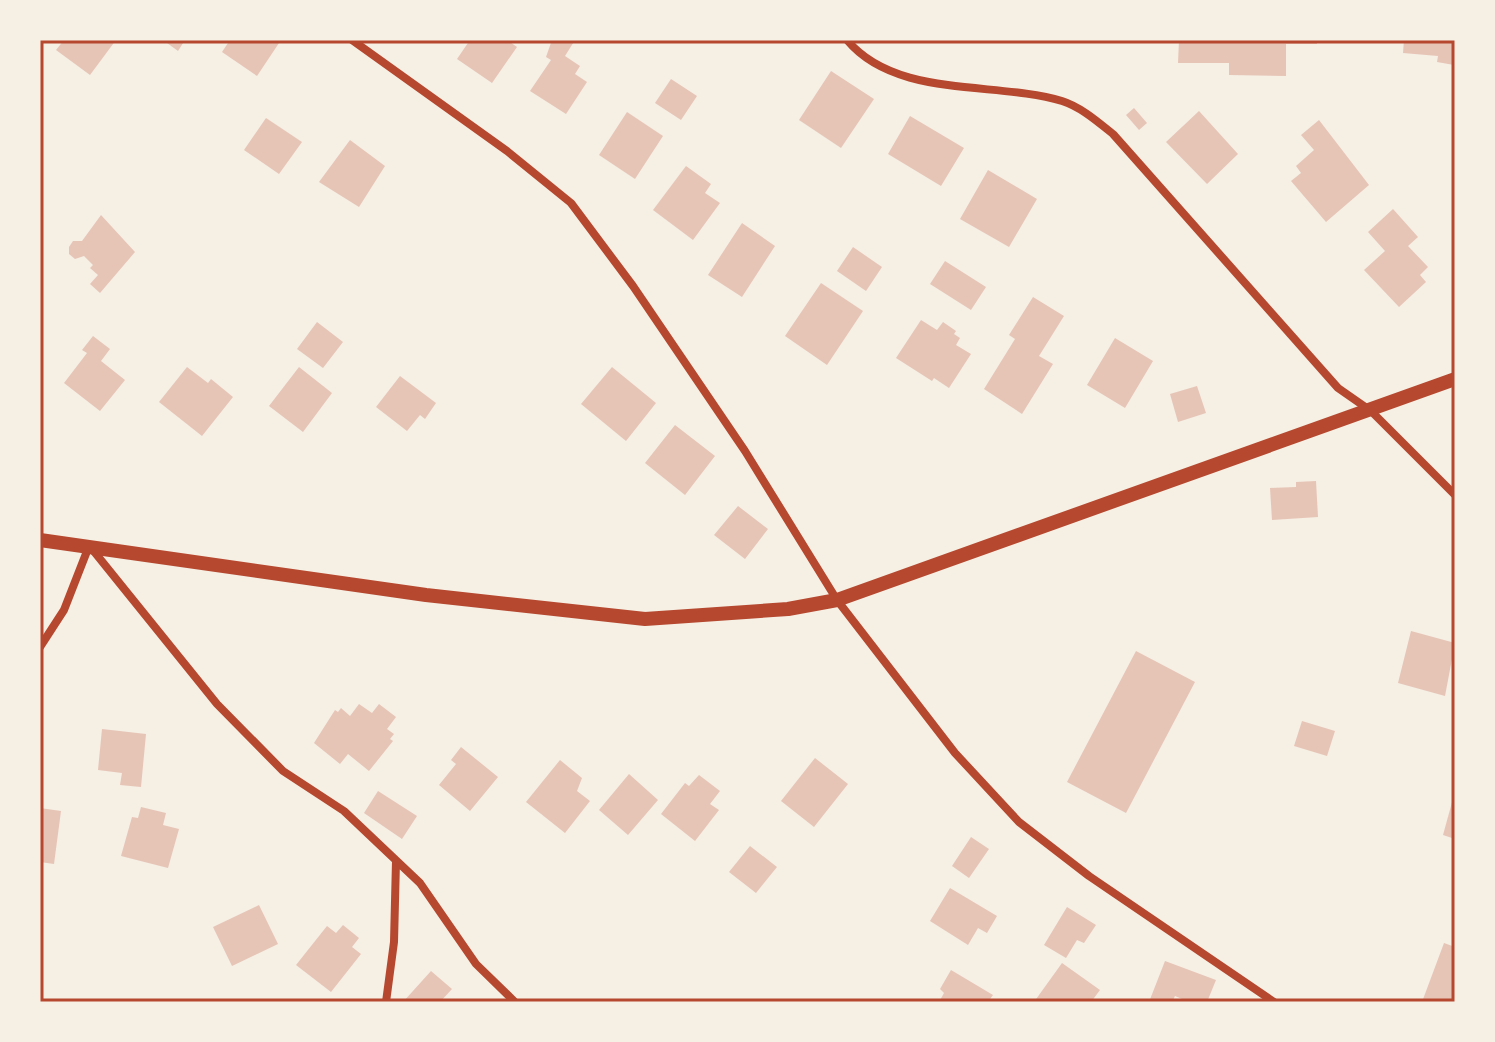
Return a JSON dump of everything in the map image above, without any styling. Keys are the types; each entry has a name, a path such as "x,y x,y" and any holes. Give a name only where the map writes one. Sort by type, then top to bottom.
{"street":[{"path":"352,40 507,151 571,203 633,286 745,451 837,600 955,753 1019,822 1089,876 1274,1002"},
{"path":"847,40 855,50 890,72 977,90 1062,101 1089,115 1113,134 1338,388 1371,411 1455,495"},
{"path":"40,540 426,595 645,619 788,609 837,600 1455,379"},
{"path":"40,647 64,610 89,545"},
{"path":"89,545 217,704 283,771 344,811 420,883 476,964 515,1002"},
{"path":"386,1002 394,942 396,861"}],"building":[{"path":"64,40 116,40 90,75 56,50"},
{"path":"163,40 185,40 178,51"},
{"path":"230,40 281,40 257,76 222,52"},
{"path":"470,40 507,40 517,47 492,83 457,59"},
{"path":"552,40 575,40 565,56 580,66 575,74 587,82 566,114 530,91 551,60 546,57"},
{"path":"1179,40 1317,40 1317,44 1286,44 1286,76 1229,75 1229,63 1178,63"},
{"path":"1404,40 1455,40 1454,65 1437,62 1438,56 1403,53"},
{"path":"831,71 874,99 841,148 799,120"},
{"path":"671,79 697,96 681,120 655,103"},
{"path":"1134,108 1147,123 1139,130 1126,115"},
{"path":"1199,111 1238,154 1207,184 1166,142"},
{"path":"627,112 663,136 635,179 599,155"},
{"path":"910,116 964,148 941,186 888,154"},
{"path":"266,118 302,142 279,174 244,150"},
{"path":"1319,120 1369,185 1326,222 1291,181 1301,173 1296,166 1314,150 1301,135"},
{"path":"350,140 385,166 359,207 319,182"},
{"path":"686,166 711,184 705,193 720,203 693,240 653,210"},
{"path":"988,170 1037,199 1009,247 960,219"},
{"path":"1393,209 1418,237 1408,246 1428,267 1420,275 1426,282 1399,307 1364,270 1385,251 1368,232"},
{"path":"101,215 135,252 100,293 90,284 98,275 90,268 93,265 84,256 75,259 69,254 69,247 73,241 82,241"},
{"path":"742,223 775,246 742,297 708,275"},
{"path":"853,247 882,267 866,291 837,271"},
{"path":"945,261 986,287 971,310 930,284"},
{"path":"821,283 863,311 827,365 785,336"},
{"path":"1033,297 1064,316 1039,356 1053,364 1022,414 984,389 1015,339 1009,335"},
{"path":"921,320 937,330 943,322 960,338 956,345 971,354 949,388 896,358"},
{"path":"317,322 343,342 323,368 297,349"},
{"path":"93,336 110,349 101,361 125,380 100,411 64,383 87,353 82,350"},
{"path":"1115,338 1153,361 1125,408 1087,385"},
{"path":"187,367 208,383 211,379 233,397 202,436 159,402"},
{"path":"299,367 332,393 303,432 269,406"},
{"path":"612,367 656,403 626,441 581,404"},
{"path":"400,376 436,403 425,419 420,415 407,431 376,407"},
{"path":"1197,386 1206,413 1178,422 1170,394"},
{"path":"675,425 715,456 685,495 645,463"},
{"path":"1316,481 1318,517 1272,520 1270,488 1296,487 1296,482"},
{"path":"738,506 768,529 745,559 714,535"},
{"path":"1411,631 1455,643 1445,696 1398,683"},
{"path":"1136,651 1195,682 1126,813 1067,782"},
{"path":"359,704 372,713 379,704 396,717 387,729 394,734 390,739 393,741 369,771 348,754 340,764 314,743 335,710 338,712 341,708 350,716"},
{"path":"1302,721 1335,731 1327,756 1294,746"},
{"path":"102,729 146,734 141,787 120,785 122,773 98,770"},
{"path":"461,747 498,777 470,811 439,785 456,764 451,760"},
{"path":"815,758 848,784 814,827 781,801"},
{"path":"560,760 582,778 577,791 590,801 565,833 526,802"},
{"path":"629,774 658,800 628,835 599,810"},
{"path":"699,775 720,791 710,804 719,810 695,841 661,814 685,783 689,786"},
{"path":"378,791 417,816 402,839 364,813"},
{"path":"1455,796 1455,839 1443,835"},
{"path":"141,807 166,813 163,825 179,829 168,868 121,856 132,817 138,818"},
{"path":"40,808 61,811 54,864 40,862"},
{"path":"971,837 989,849 969,878 952,866"},
{"path":"750,846 777,867 756,893 729,872"},
{"path":"950,888 997,916 987,933 978,928 968,945 930,921"},
{"path":"259,905 278,944 232,966 213,927"},
{"path":"1067,907 1096,925 1084,943 1077,940 1066,958 1044,945"},
{"path":"343,925 359,938 352,947 361,954 331,992 296,965 327,926 336,933"},
{"path":"1444,943 1455,947 1455,1002 1422,1002"},
{"path":"1165,961 1216,980 1207,1002 1189,1002 1175,996 1172,1002 1149,1002"},
{"path":"1062,963 1100,990 1091,1002 1034,1002"},
{"path":"951,970 993,995 988,1002 939,1002 944,993 940,989"},
{"path":"431,971 452,989 440,1002 403,1002"}]}
